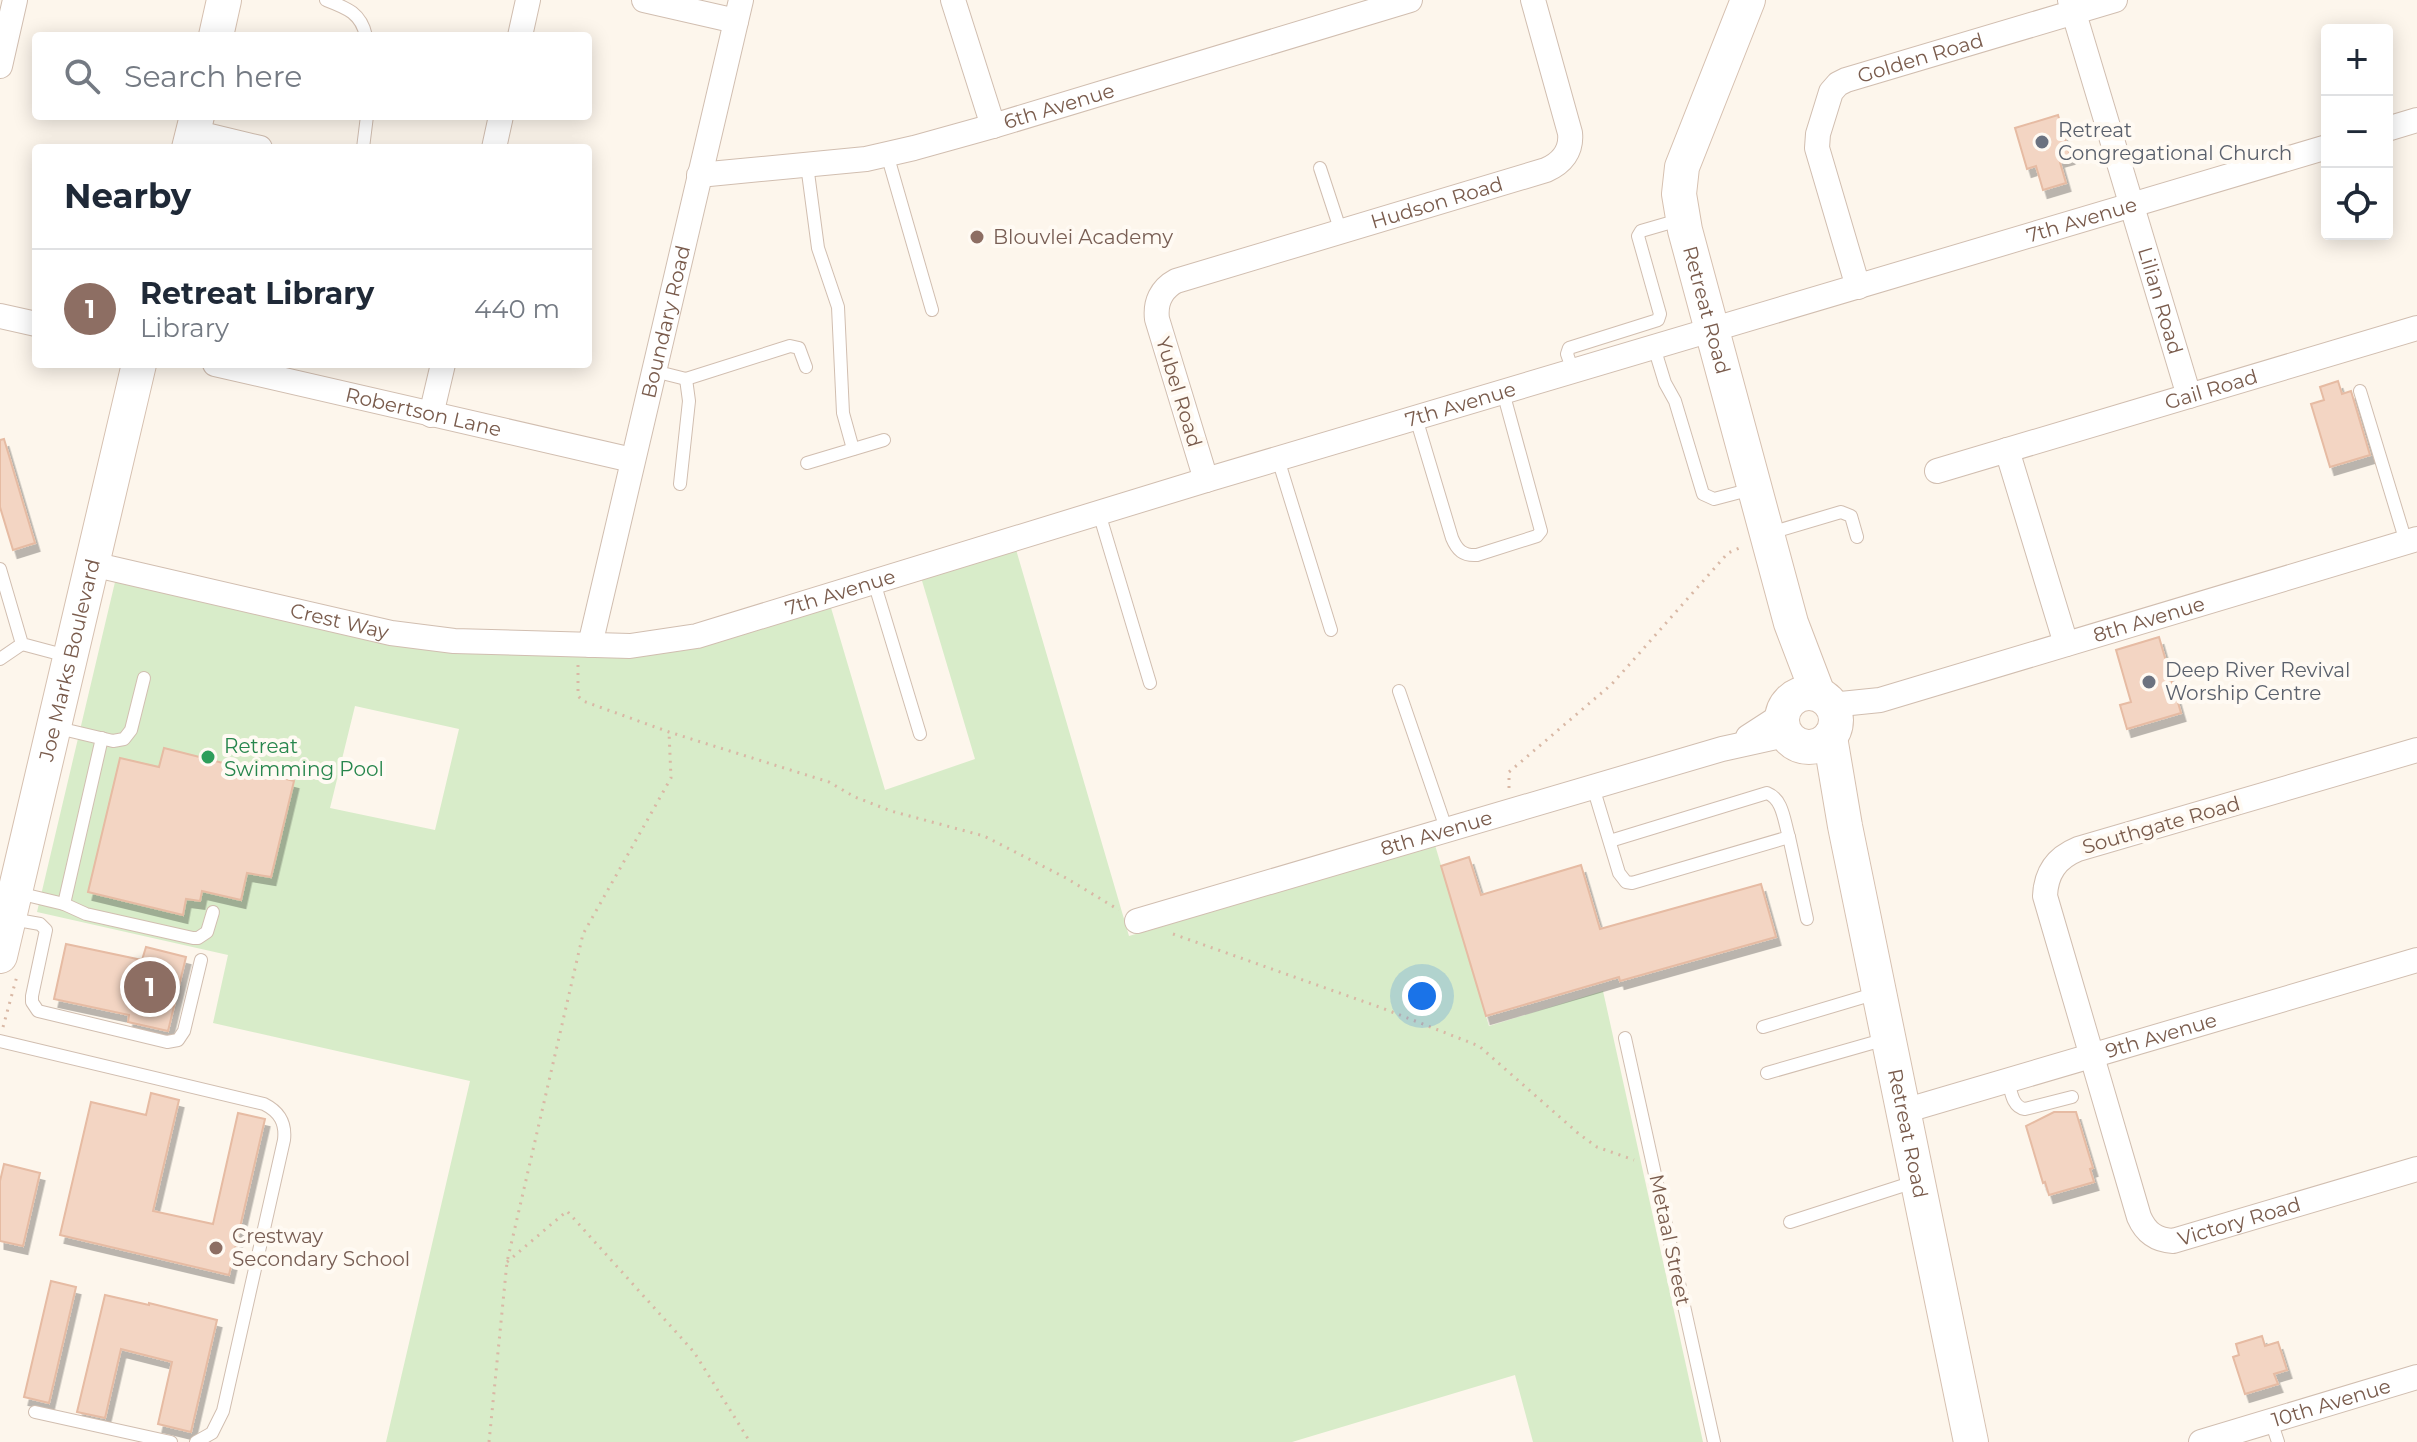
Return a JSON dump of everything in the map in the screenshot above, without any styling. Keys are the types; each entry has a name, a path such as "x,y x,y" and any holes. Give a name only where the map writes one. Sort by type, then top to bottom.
{"main road":[{"path":"217,32 224,0"},
{"name":"Retreat Road","path":"1748,0 1682,167 1679,194 1682,219 1755,488 1759,539 1791,623 1825,785 1845,826 1971,1442"},
{"name":"Joe Marks Boulevard","path":"5,933 138,368"}],"street":[{"path":"0,66 15,0"},
{"path":"521,32 528,0"},
{"path":"644,0 739,11"},
{"path":"953,0 993,126"},
{"name":"6th Avenue","path":"699,175 866,159 887,154 993,126 1410,0"},
{"name":"Hudson Road","path":"1158,303 1166,287 1176,281 1546,170 1564,158 1571,141 1570,133 1533,0"},
{"name":"Golden Road","path":"1858,287 1817,148 1818,134 1835,87 1846,80 2072,6 2115,0"},
{"name":"Lilian Road","path":"2072,6 2189,396"},
{"name":"Boundary Road","path":"590,645 739,11"},
{"path":"495,144 500,120"},
{"path":"2393,127 2417,120"},
{"path":"193,132 243,144"},
{"name":"7th Avenue","path":"590,645 643,645 697,636 1206,480 2321,149"},
{"name":"Yubel Road","path":"1158,303 1157,319 1206,480"},
{"path":"0,316 32,323"},
{"name":"Gail Road","path":"1937,471 2417,328"},
{"name":"Robertson Lane","path":"232,368 632,460"},
{"path":"431,415 442,368"},
{"path":"2007,450 2066,644"},
{"name":"8th Avenue","path":"1137,921 1736,745 1809,719 2412,541"},
{"name":"Crest Way","path":"92,564 391,633 454,641 590,645"},
{"name":"Southgate Road","path":"2091,1056 2045,896 2049,873 2061,858 2078,849 2417,750"},
{"name":"9th Avenue","path":"1904,1111 2417,960"},
{"name":"Victory Road","path":"2091,1056 2142,1225 2164,1241 2183,1239 2417,1169"},
{"name":"10th Avenue","path":"2201,1442 2274,1431 2417,1377"}],"lane":[{"path":"326,0 357,15 365,32"},
{"path":"364,144 366,120"},
{"path":"887,154 932,310"},
{"path":"807,165 818,248 838,307 843,413 853,449"},
{"path":"1320,168 1341,232"},
{"path":"1573,371 1567,354 1569,348 1658,320 1660,314 1638,236 1641,231 1682,219"},
{"path":"654,371 686,379 790,346 799,348 806,367"},
{"path":"1654,347 1665,383 1675,401 1703,494 1714,499 1755,488"},
{"path":"680,484 689,401 686,379"},
{"path":"2360,391 2412,541"},
{"path":"1416,418 1452,538 1462,553 1477,555 1537,536 1541,531 1503,392"},
{"path":"807,463 884,440"},
{"path":"1278,459 1331,630"},
{"path":"1759,539 1841,512 1851,516 1857,537"},
{"path":"1099,513 1150,683"},
{"path":"0,569 6,605 22,644"},
{"path":"874,582 920,734"},
{"path":"0,659 22,644 70,657"},
{"path":"53,726 119,741 128,735 144,678"},
{"path":"1399,691 1447,831"},
{"path":"64,904 102,738"},
{"path":"1593,787 1619,873 1626,882 1632,883 1789,837"},
{"path":"1610,841 1767,793 1773,794 1780,803 1807,919"},
{"path":"5,933 64,904"},
{"path":"64,904 86,914 193,938 207,932 213,912"},
{"path":"5,933 40,924 46,930 32,996 38,1011 167,1042 178,1040 184,1031 201,960"},
{"path":"1763,1027 1880,992"},
{"name":"Metaal Street","path":"1625,1038 1714,1442"},
{"path":"1767,1073 1889,1038"},
{"path":"0,1041 264,1104 276,1111 283,1121 284,1140 223,1411 212,1433 196,1442"},
{"path":"2008,1080 2020,1109 2072,1097"},
{"path":"1790,1222 1917,1181"},
{"path":"35,1412 171,1442"}],"path":[{"path":"1510,812 1509,772 1612,684 1728,553 1759,539"},
{"path":"590,645 579,658 580,699 669,732 829,782 855,797 891,811 984,836 1066,878 1137,921 1479,1046 1597,1147 1654,1166"},
{"path":"489,1442 507,1262 583,934 671,778 669,732"},
{"path":"507,1262 567,1211 694,1352 750,1442"}],"green space":[{"path":"1015,546 1129,936 1435,845 1489,1026 1603,991 1703,1442 1533,1442 1515,1375 1292,1442 386,1442 470,1081 213,1023 228,955 37,912 115,582 391,639 630,649 829,601 885,790 975,759 920,574","holes":["355,706 459,729 435,830 330,808"]}],"building":[{"name":"Retreat Congregational Church","path":"2058,115 2070,156 2059,159 2066,183 2043,190 2036,166 2027,169 2015,128"},
{"path":"2338,381 2342,394 2351,391 2370,455 2330,467 2311,404 2324,400 2320,387"},
{"path":"4,439 35,543 13,550 0,507 0,440"},
{"name":"Deep River Revival Worship Centre","path":"2159,637 2181,713 2127,729 2120,705 2131,702 2116,650"},
{"path":"164,748 294,781 271,877 247,873 241,900 202,891 200,901 186,899 183,915 88,892 120,758 159,767"},
{"path":"1469,857 1481,895 1581,865 1600,929 1761,884 1776,937 1620,981 1619,977 1486,1016 1441,866"},
{"path":"66,944 142,960 146,947 186,957 168,1031 128,1022 129,1015 54,999"},
{"path":"151,1093 179,1100 153,1211 213,1224 238,1113 265,1119 229,1275 60,1235 91,1102 146,1115"},
{"path":"2054,1112 2076,1112 2093,1168 2090,1169 2094,1182 2049,1195 2026,1126"},
{"path":"4,1164 40,1173 23,1246 0,1241 0,1181"},
{"path":"51,1281 76,1287 49,1403 24,1397"},
{"path":"105,1295 217,1320 191,1432 158,1424 172,1362 121,1349 105,1418 77,1412"},
{"path":"2262,1336 2265,1346 2278,1342 2287,1370 2274,1374 2278,1384 2245,1394 2233,1357 2239,1355 2236,1344"}],"place":[{"name":"Retreat Congregational Church","path":"2042,142"},
{"name":"Blouvlei Academy","path":"977,237"},
{"name":"Deep River Revival Worship Centre","path":"2149,682"},
{"name":"Retreat Swimming Pool","path":"208,757"},
{"name":"Retreat Library","path":"150,987"},
{"name":"Crestway Secondary School","path":"216,1248"}]}
